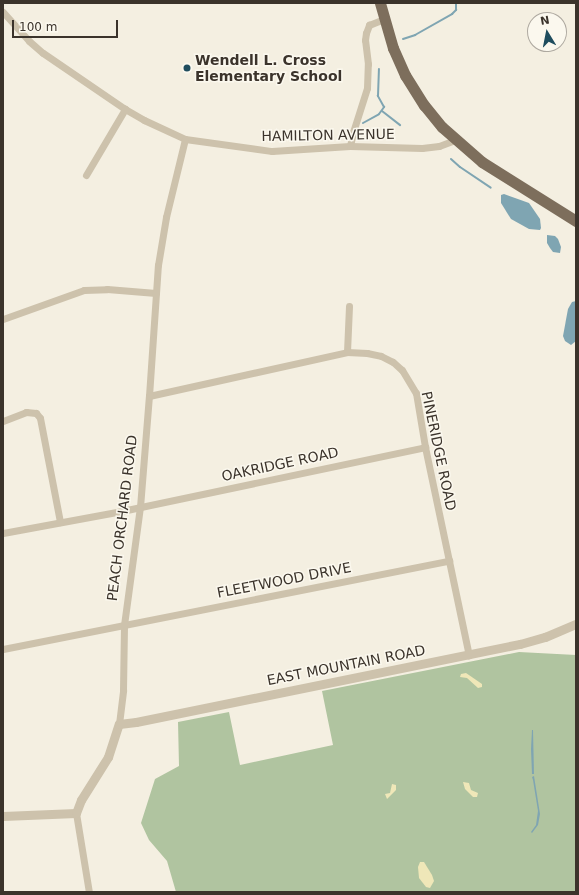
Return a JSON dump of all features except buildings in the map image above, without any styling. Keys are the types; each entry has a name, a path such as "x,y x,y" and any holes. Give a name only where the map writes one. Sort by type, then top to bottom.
{"main road":[{"path":"380,3 393,48 412,87 437,121 455,140 482,162 576,221"}],"street":[{"name":"HAMILTON AVENUE","path":"3,12 29,41 43,53 125,109 144,120 185,139 272,151 350,146 422,148 439,146 455,140"},
{"path":"350,146 367,88 368,64 365,40 366,32 369,25 384,19"},
{"path":"86,175 125,109"},
{"name":"PEACH ORCHARD ROAD","path":"76,813 81,800 108,758 119,724 123,684 124,625 140,507 150,396 156,293 162,238 185,139"},
{"path":"3,319 84,290 107,289 156,293"},
{"path":"347,352 349,306"},
{"name":"PINERIDGE ROAD","path":"150,396 347,352 367,353 381,356 402,370 416,393 425,447 469,655"},
{"path":"3,421 26,412 36,413 40,418 60,522"},
{"name":"OAKRIDGE ROAD","path":"3,533 140,507 425,447"},
{"name":"FLEETWOOD DRIVE","path":"3,649 449,561"},
{"name":"EAST MOUNTAIN ROAD","path":"119,724 136,722 520,644 545,637 576,624"},
{"path":"3,816 76,813 89,892"}],"green space":[{"path":"519,652 576,655 576,892 176,892 167,861 149,840 141,823 155,779 179,766 178,722 229,712 240,765 333,745 322,691"}],"sand":[{"path":"466,673 482,684 482,687 478,688 467,678 460,677 461,674"},
{"path":"463,782 469,783 471,790 478,793 477,797 473,797 465,789"},
{"path":"392,784 396,785 396,790 387,799 385,794 390,793"},
{"path":"420,862 424,862 432,875 434,881 430,888 426,887 419,878 418,867"}],"water":[{"path":"504,194 529,203 540,219 540,230 529,229 511,219 501,203 501,195"},
{"path":"547,235 555,236 558,239 561,247 560,253 553,252 550,248 547,243"},
{"path":"576,301 576,341 571,345 565,341 563,336 568,309 572,302"},
{"path":"533,730 534,774 532,774"},
{"path":"534,776 540,814 538,825 532,833 531,832 536,825 538,811 532,777"}],"waterway":[{"path":"403,39 415,35 452,14 456,10 456,3"},
{"path":"363,123 379,114 384,107 378,96 379,69"},
{"path":"382,111 400,125"},
{"path":"451,159 491,188"}],"place":[{"name":"Wendell L. Cross Elementary School","path":"187,68"}]}
